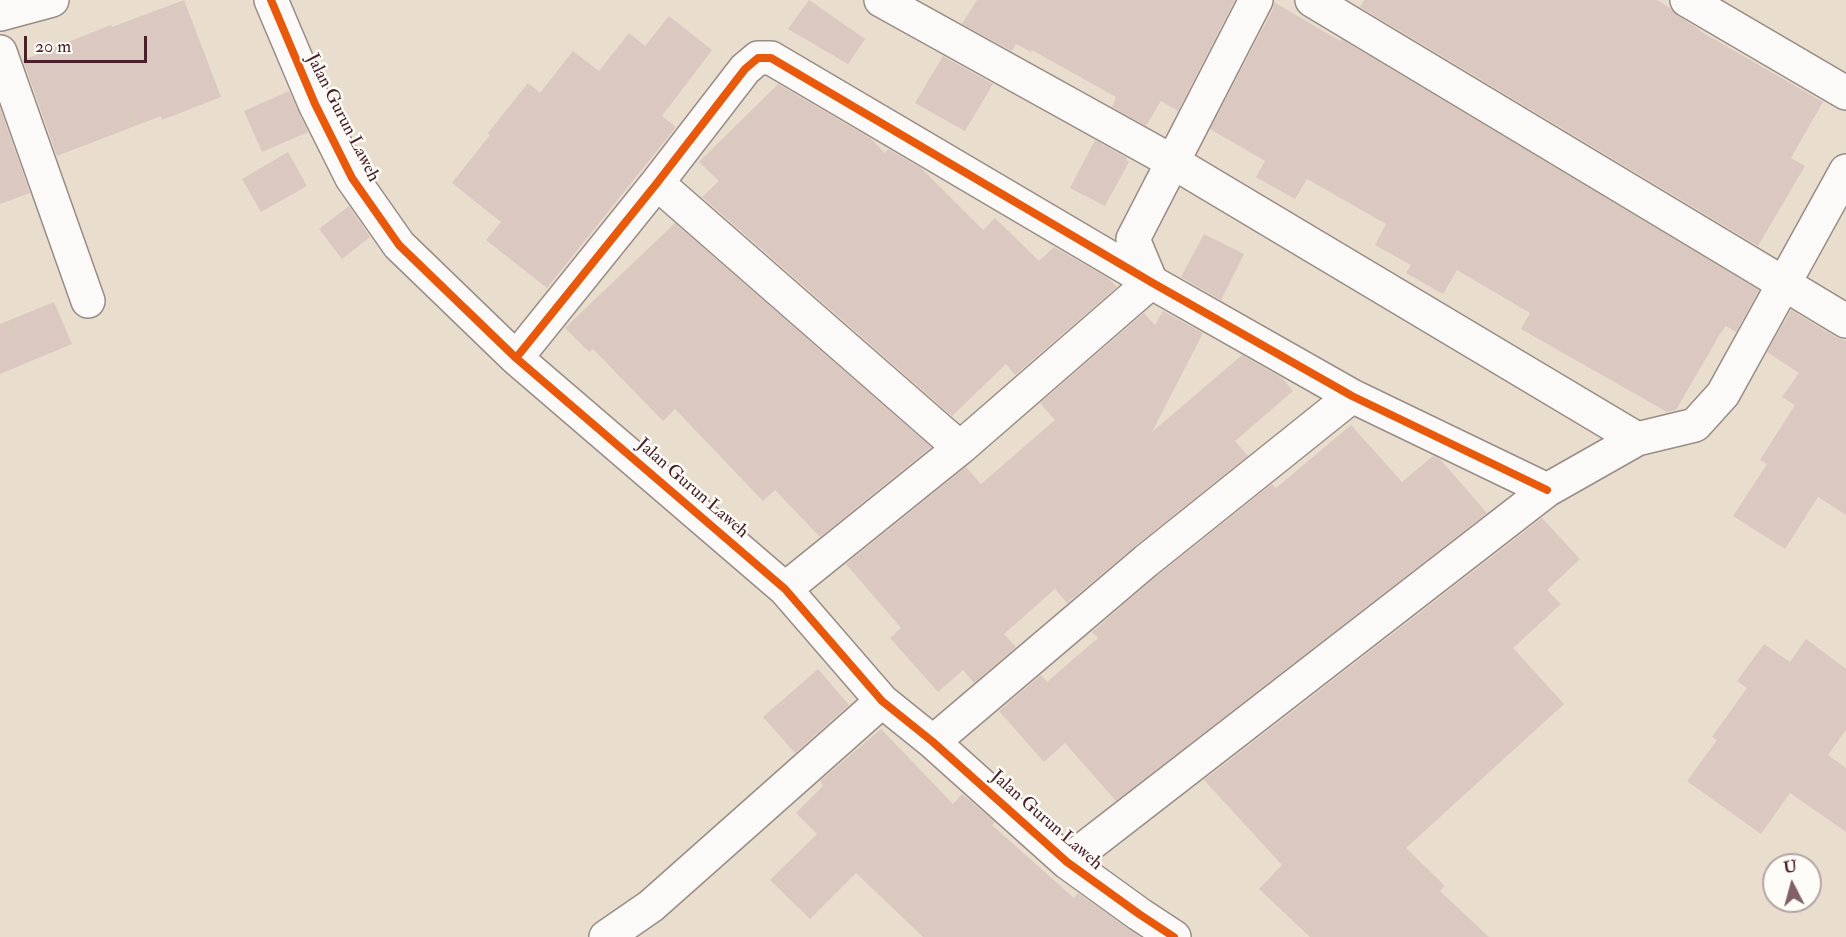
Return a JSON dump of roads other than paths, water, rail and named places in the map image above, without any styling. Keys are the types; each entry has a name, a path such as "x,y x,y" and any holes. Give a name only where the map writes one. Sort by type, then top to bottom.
{"street":[{"path":"0,14 52,0"},
{"name":"Jalan Gurun Laweh","path":"271,0 315,104 352,178 399,245 516,358 785,589 882,701 933,742 1067,862 1174,937"},
{"path":"881,0 1173,162 1637,439"},
{"path":"1151,282 1133,239 1257,0"},
{"path":"1312,0 1846,321"},
{"path":"1687,0 1846,93"},
{"path":"0,52 87,301"},
{"path":"516,358 657,183 745,69 758,58 771,58 1151,282 1352,396 1547,490"},
{"path":"1067,862 1547,490 1637,439 1695,425 1723,394 1846,171"},
{"path":"657,183 960,448"},
{"path":"785,589 960,448 1151,282"},
{"path":"933,742 1146,561 1352,396"},
{"path":"606,937 651,906 882,701"}]}
